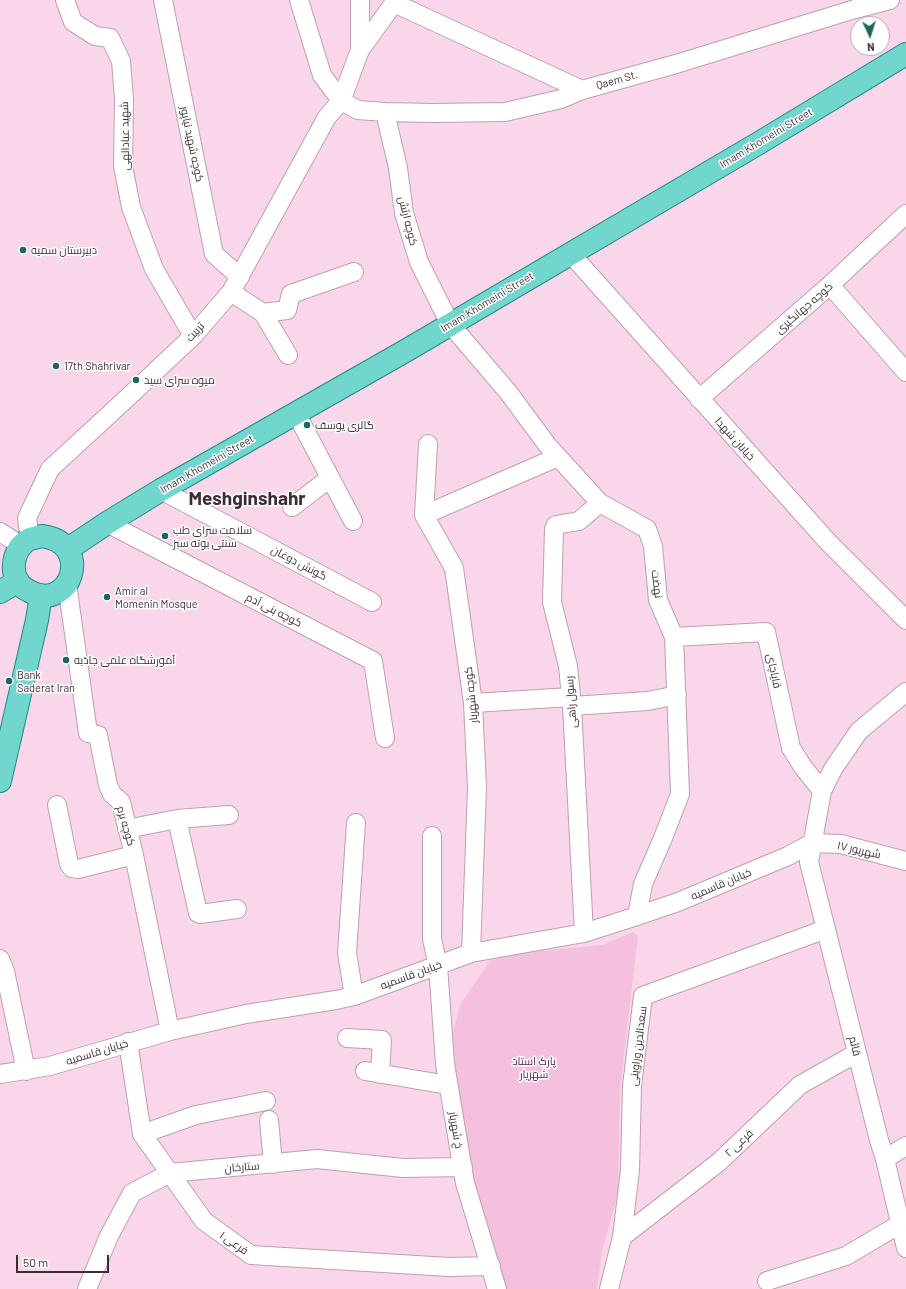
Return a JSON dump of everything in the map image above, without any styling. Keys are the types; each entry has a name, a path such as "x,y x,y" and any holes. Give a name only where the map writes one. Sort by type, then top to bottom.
{"main road":[{"name":"Imam Khomeini Street","path":"68,549 161,490 450,324 759,143 906,54"},
{"path":"42,536 51,537 68,549 72,557 73,568 67,584 59,592 47,595 37,595 24,588 9,587 14,572 14,561 17,552 26,542 42,536"},
{"path":"0,781 37,620 41,595"}],"street":[{"name":"شهید عبادالهی","path":"65,0 73,22 94,36 110,38 121,61 124,99 123,166 131,207 154,269 193,336"},
{"name":"کوچه شهید نیاپور","path":"163,0 214,254 235,284 263,313"},
{"path":"299,0 322,76 341,101"},
{"path":"360,0 360,50"},
{"name":"Qaem St.","path":"341,101 358,110 385,112 505,112 561,100 582,90 676,64 855,9 890,0"},
{"path":"341,101 360,50 393,2 582,90"},
{"name":"تربیت","path":"26,542 27,518 50,469 193,336 235,284 327,117 341,101"},
{"name":"کوچه ارتش","path":"385,112 398,168 404,213 419,262 450,324"},
{"name":"کوچه جهانگیری","path":"699,399 830,285 906,214"},
{"name":"خیابان شهدا","path":"570,253 828,542 906,620"},
{"path":"288,355 263,313 287,310 291,294 354,272"},
{"path":"830,285 906,372"},
{"name":"نهضت","path":"450,324 508,392 548,446 600,503 647,529 653,546 658,600 674,637 680,794 643,884 637,916"},
{"path":"296,413 353,521"},
{"path":"428,444 424,515 558,457"},
{"path":"292,507 330,478"},
{"name":"گونش دوغان","path":"161,490 372,602"},
{"name":"رسول راهی","path":"584,933 572,702 568,666 552,602 554,529 556,525 559,524 579,521 600,503"},
{"name":"کوچه شهریار","path":"424,515 454,568 473,703 477,786 471,954"},
{"name":"کوچه بنی آدم","path":"107,523 373,661 385,738"},
{"path":"0,532 26,542"},
{"name":"کوچه برم","path":"67,584 88,734 98,735 108,785 112,794 120,802 134,855 170,1031"},
{"name":"قایاچای","path":"674,637 766,632 792,748 803,767 822,791"},
{"name":"قائم","path":"906,692 858,731 833,769 822,791 809,862 885,1159 906,1248"},
{"path":"473,703 648,701 677,695"},
{"path":"57,805 69,864 72,868 78,869 134,855"},
{"path":"127,829 177,819 229,815"},
{"path":"177,819 198,913 237,909"},
{"path":"354,996 347,953 356,823"},
{"name":"خ شهریار","path":"432,836 432,939 438,966 445,1064 448,1085 465,1183 497,1289"},
{"name":"خیابان قاسمیه","path":"0,1074 50,1066 128,1042 246,1014 354,996 471,954 584,933 678,902 788,856 812,843"},
{"name":"۱۷ شهریور","path":"812,843 841,844 906,861"},
{"name":"سعدالدین وراوینی","path":"609,1289 622,1237 630,1170 632,1086 643,996 826,929"},
{"path":"0,959 5,970 26,1071"},
{"path":"347,1038 382,1040 372,1072 448,1085"},
{"name":"فرعی ۱","path":"128,1042 142,1134 204,1221 251,1255 448,1267 491,1266"},
{"name":"فرعی ۲","path":"622,1237 719,1162 800,1085 857,1053"},
{"path":"142,1134 196,1115 266,1101"},
{"path":"269,1120 273,1164"},
{"path":"885,1159 906,1146"},
{"name":"ستارخان","path":"87,1289 109,1236 132,1193 170,1173 317,1160 403,1168 463,1167"},
{"path":"767,1281 846,1256 900,1224"}],"green space":[{"name":"پارک استاد شهریار","path":"633,932 638,936 620,1089 618,1194 602,1251 597,1289 500,1289 445,1064 460,1005 490,961 519,953 602,945"}],"place":[{"name":"دبیرستان سمیه","path":"23,250"},
{"name":"17th Shahrivar","path":"56,366"},
{"name":"میوه سرای سید","path":"136,380"},
{"name":"گالری یوسف","path":"307,425"},
{"name":"سلامت سرای طب سنتی بوته سبز","path":"165,536"},
{"name":"Amir al Momenin Mosque","path":"107,597"},
{"name":"آمورشگاه علمی جاذبه","path":"66,660"},
{"name":"Bank Saderat Iran","path":"9,681"}],"district":[{"name":"Meshginshahr","path":"247,499"}]}
